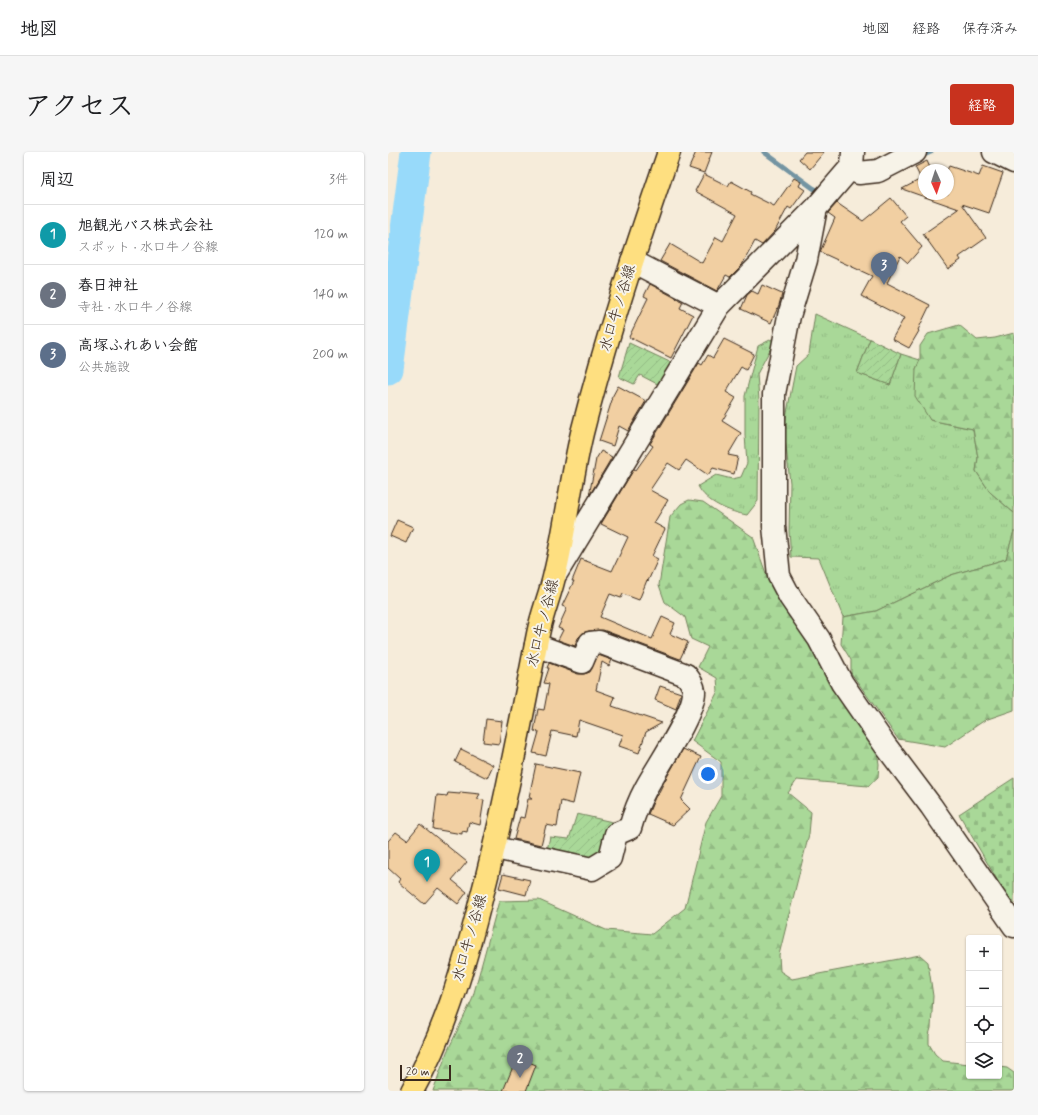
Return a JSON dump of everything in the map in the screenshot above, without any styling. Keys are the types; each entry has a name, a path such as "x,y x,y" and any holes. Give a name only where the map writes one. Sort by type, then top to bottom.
{"main road":[{"name":"水口牛ノ谷線","path":"412,1091 447,1016 468,949 495,848 538,633 555,574 582,436 606,344 669,152"}],"street":[{"path":"555,574 719,306 816,208 852,159 859,173 878,171 915,152"},
{"path":"994,152 1014,162"},
{"path":"816,208 806,260 789,316 774,394 774,526 779,576 790,597 819,639 842,684 885,745 931,806 1014,926"},
{"path":"632,261 719,306"},
{"path":"495,848 592,869 610,858 616,834 630,828 646,788 690,709 694,692 691,681 686,675 599,642 590,643 582,662 536,645"}],"green space":[{"path":"815,314 870,339 857,373 890,385 901,354 920,360 916,369 930,420 973,429 978,458 976,471 990,492 1014,513 1014,531 1006,559 951,575 876,611 843,617 819,558 791,557 789,531 790,483 784,428 796,366 809,354"},
{"path":"959,325 977,340 995,338 1014,333 1014,513 990,492 976,471 978,458 973,429 930,420 915,396 916,369 920,360 920,346 928,334"},
{"path":"772,339 773,344 757,374 759,400 758,501 747,515 733,512 719,506 707,497 698,486 716,475 732,479 741,477 747,463 745,396 758,346"},
{"path":"870,339 901,354 890,385 857,373"},
{"path":"629,343 674,364 661,386 640,375 634,384 619,377"},
{"path":"689,500 703,502 753,537 769,582 876,745 879,764 878,777 868,786 797,780 788,793 811,812 809,834 779,955 780,971 792,979 920,955 928,962 933,996 929,1044 935,1054 943,1061 966,1064 966,1079 1002,1079 1002,1067 1007,1068 1014,1073 1014,1091 433,1091 447,1052 472,1000 499,901 539,900 606,930 652,934 685,908 706,822 721,796 721,762 692,741 718,691 717,678 698,667 708,647 691,639 685,617 665,602 659,585 670,517 681,504"},
{"path":"1014,531 1014,710 985,720 945,747 898,739 851,673 851,660 841,644 843,617 876,611 951,575 1006,559"},
{"path":"1014,778 1014,909 959,814"},
{"path":"577,814 617,823 592,865 546,854 550,837 569,839"}],"building":[{"path":"696,152 712,152 704,173 689,168"},
{"path":"805,152 824,152 810,169 799,159"},
{"path":"927,161 928,164 921,164"},
{"path":"918,166 918,173 915,167"},
{"path":"983,166 1003,173 989,213 962,204 986,238 959,257 961,260 948,269 923,234 959,209 933,200 954,200 954,168 979,176"},
{"path":"704,174 728,186 731,181 751,192 750,194 774,206 794,178 801,182 799,186 805,190 791,209 788,207 775,231 762,245 755,241 742,265 730,277 726,275 717,291 660,261 670,244 702,263 716,237 723,241 737,214 695,191"},
{"path":"918,181 918,195 902,189"},
{"path":"891,198 906,216 900,221 922,247 908,263 900,256 887,283 930,305 918,330 919,331 909,348 892,339 904,318 861,296 872,276 820,252 835,218 828,213 837,203 863,221"},
{"path":"650,284 683,302 680,308 693,315 671,358 629,337 648,298 644,296"},
{"path":"762,285 782,294 771,323 741,309 747,295 752,291 758,294"},
{"path":"724,339 754,354 746,370 741,367 726,392 736,398 722,421 741,433 728,455 738,457 734,474 713,468 708,475 686,460 679,470 668,463 650,490 668,500 654,523 665,529 652,556 658,559 639,600 623,594 621,598 610,594 600,617 652,639 662,617 675,623 670,634 688,642 680,659 603,630 583,633 578,638 575,646 558,640 563,630 558,628 567,608 562,606 574,581 572,581 581,559 612,571 628,537 601,524 634,469 636,470 653,446 650,444 699,363 702,365 708,355 713,358"},
{"path":"618,386 646,401 628,431 619,426 613,446 599,441 612,400 611,399"},
{"path":"601,451 612,457 589,496 596,459"},
{"path":"397,520 413,527 406,543 390,536"},
{"path":"598,655 612,660 609,666 602,662 596,690 615,697 612,706 662,723 646,732 639,753 619,746 623,735 579,720 576,736 552,731 546,756 533,753 539,732 534,731 538,709 544,710 549,684 544,683 549,668 547,668 549,663 578,674 584,674 590,672"},
{"path":"660,686 681,693 676,709 655,700"},
{"path":"486,719 502,721 499,744 483,742"},
{"path":"461,749 493,765 487,778 455,762"},
{"path":"683,749 701,757 681,800 690,809 673,825 648,814 656,795 657,796"},
{"path":"536,764 580,773 573,804 561,801 557,827 546,825 541,845 514,839 520,817 524,818 528,799 532,799 529,797"},
{"path":"460,792 480,794 477,799 484,800 480,825 469,822 467,832 462,831 462,834 433,829 437,795 447,796 448,793 460,794"},
{"path":"420,824 467,862 452,880 467,892 458,904 438,888 424,904 398,882 400,879 388,868 388,841 396,832 407,840"},
{"path":"503,874 530,880 526,895 499,888"},
{"path":"517,1057 536,1065 526,1091 503,1091"}],"waterway":[{"path":"388,369 416,152"},
{"path":"764,152 819,191"},
{"path":"919,157 931,152"}],"place":[{"name":"高塚ふれあい会館","path":"884,285"},
{"name":"旭観光バス株式会社","path":"427,882"},
{"name":"春日神社","path":"520,1078"}]}
